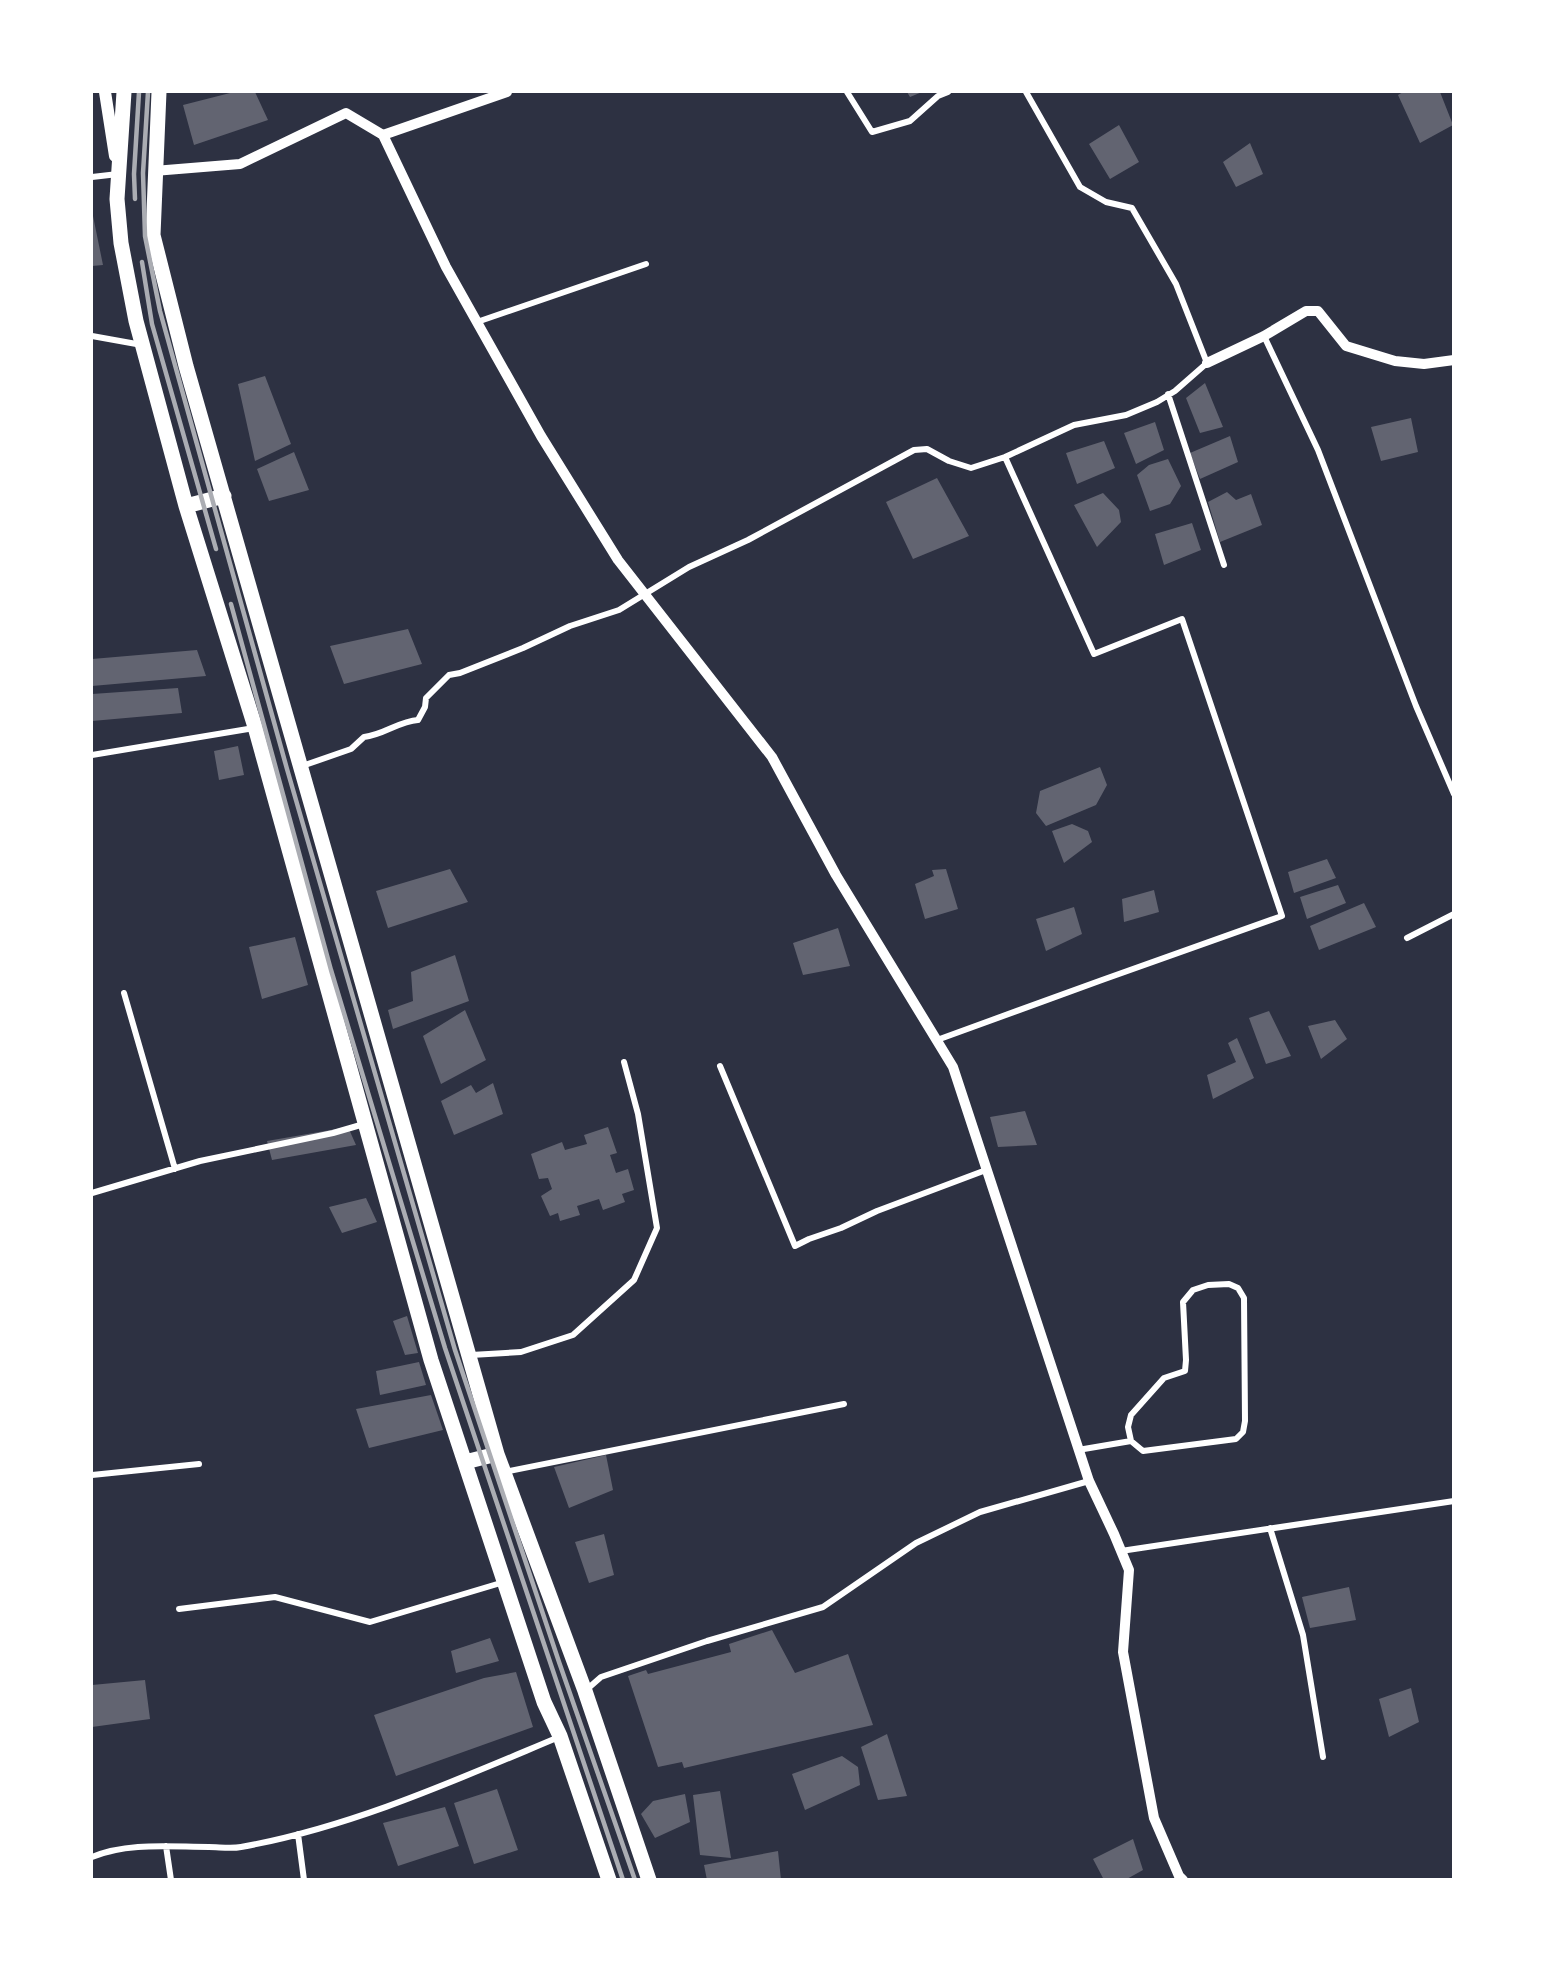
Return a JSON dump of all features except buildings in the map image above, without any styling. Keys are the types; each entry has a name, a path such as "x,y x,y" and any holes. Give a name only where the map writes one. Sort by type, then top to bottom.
{"main road":[{"path":"105,92 118,174"},
{"path":"124,92 117,199 121,243 136,321 186,506 255,727 431,1360 544,1702 560,1736 609,1880"},
{"path":"159,92 153,235 186,366 497,1454 585,1691 649,1880"},
{"path":"186,506 224,496"},
{"path":"465,1462 497,1454"}],"street":[{"path":"383,135 507,92"},
{"path":"847,92 872,132 910,121 938,96 948,92"},
{"path":"1026,92 1080,187 1106,202 1132,208 1176,284 1207,363"},
{"path":"154,171 240,164 346,113 383,135 446,267 541,436 618,560 772,757 836,875 953,1067 1078,1450 1089,1481 1129,1570 1123,1652 1154,1818 1179,1876 1184,1880"},
{"path":"92,177 118,174"},
{"path":"477,322 646,264"},
{"path":"302,766 351,749 364,736 376,736 411,720 418,720 425,707 426,698 449,675 460,673 523,648 570,626 619,610 690,567 812,507 914,450 927,449 949,461 971,468 1005,457 1074,425 1126,415 1157,402 1175,391 1207,363 1264,336 1306,311 1318,311 1346,346 1395,361 1424,364 1454,360"},
{"path":"92,336 143,345"},
{"path":"1264,336 1318,450 1416,706 1454,794"},
{"path":"1168,394 1224,565"},
{"path":"937,1040 1282,916 1182,619 1094,654 1005,457"},
{"path":"92,755 255,727"},
{"path":"1407,938 1454,915"},
{"path":"124,993 175,1169"},
{"path":"467,1355 521,1352 573,1335 634,1280 657,1228 638,1114 624,1062"},
{"path":"720,1066 795,1246 841,1228 877,1210 986,1170"},
{"path":"92,1193 200,1161 365,1124"},
{"path":"1078,1450 1131,1441 1143,1451 1236,1439 1243,1432 1245,1422 1244,1298 1238,1288 1229,1284 1208,1285 1193,1290 1184,1302 1185,1371 1164,1378 1131,1415 1128,1427 1131,1441"},
{"path":"503,1472 844,1404"},
{"path":"92,1475 199,1464"},
{"path":"585,1691 601,1677 708,1641 823,1607 916,1543 980,1512 1089,1481"},
{"path":"1121,1551 1454,1501"},
{"path":"1270,1528 1303,1635 1323,1758"},
{"path":"179,1609 275,1597 370,1622 504,1582"},
{"path":"92,1857 106,1851 166,1846 238,1847 298,1834 438,1787 560,1736"},
{"path":"298,1834 304,1880"},
{"path":"166,1846 171,1880"}],"railway":[{"path":"135,199 134,174 139,92"},
{"path":"148,92 143,173 145,236 160,311 287,769 455,1350 559,1662 635,1880"},
{"path":"142,262 152,324 216,549"},
{"path":"231,604 331,970 445,1348 623,1880"}]}
